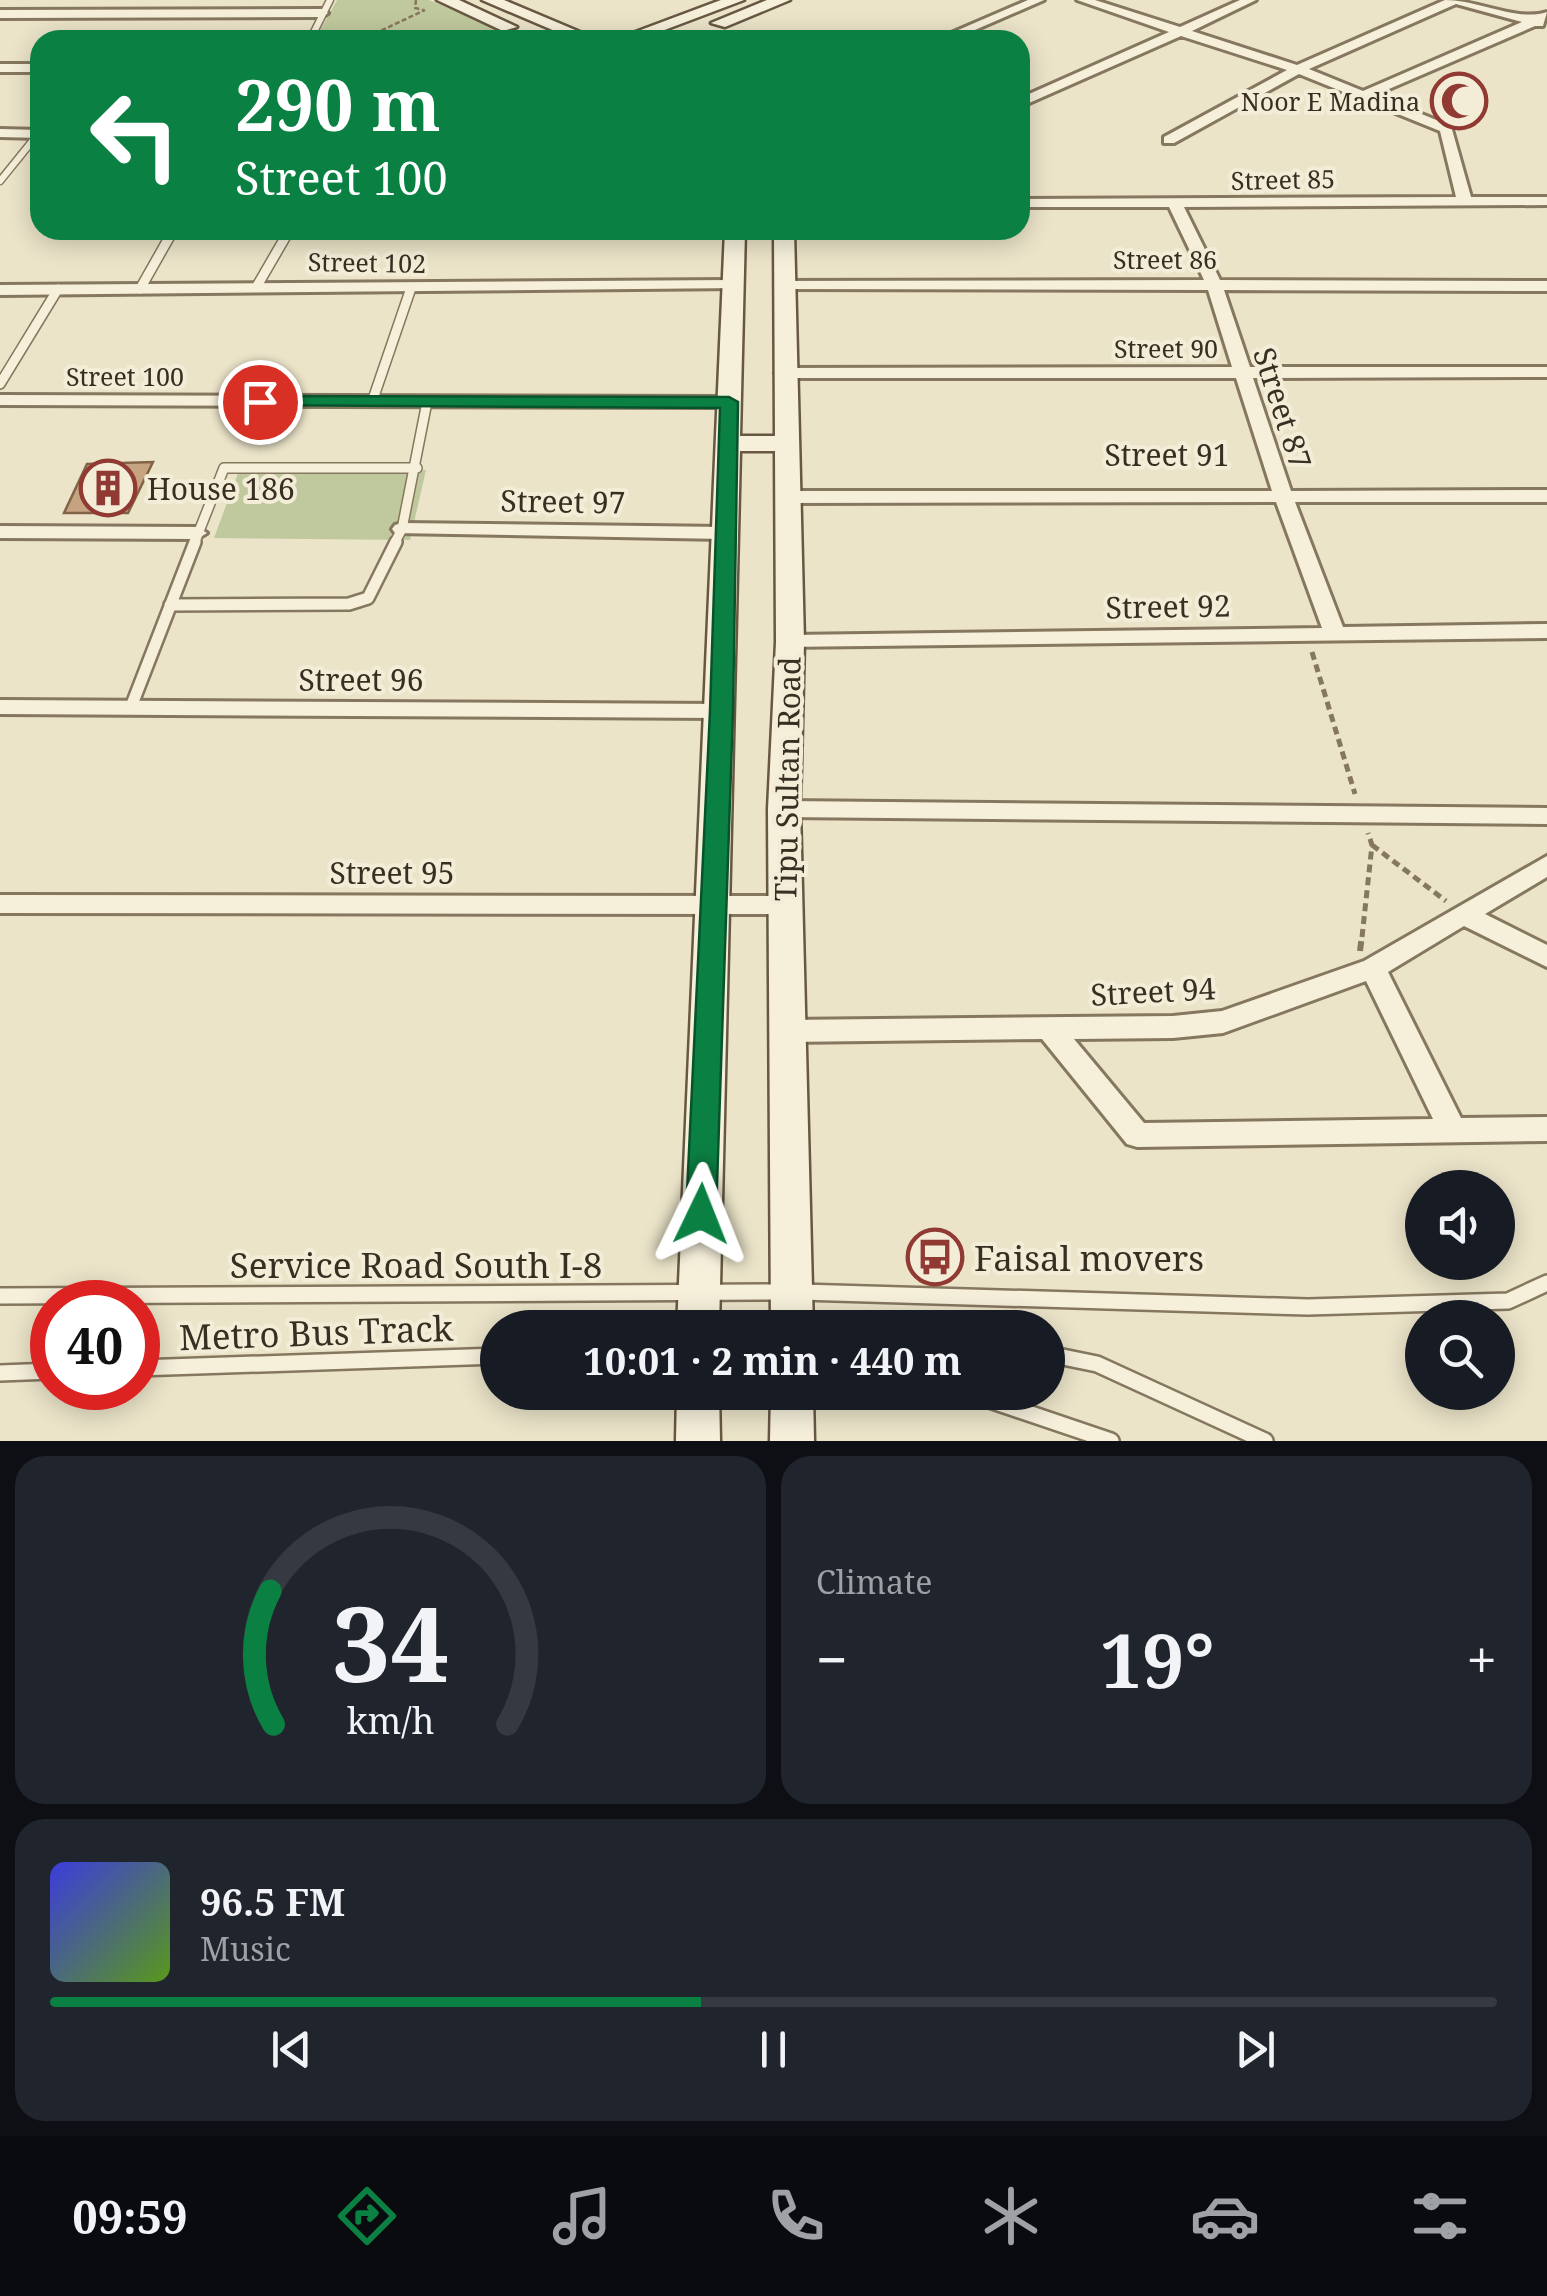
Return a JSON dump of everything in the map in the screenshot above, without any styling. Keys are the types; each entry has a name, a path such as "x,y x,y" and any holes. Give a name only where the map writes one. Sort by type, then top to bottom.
{"street":[{"path":"445,0 517,30"},
{"path":"490,0 566,30"},
{"path":"650,30 732,0"},
{"path":"699,30 782,0"},
{"path":"965,30 1038,0"},
{"path":"1082,0 1298,69 1446,129 1464,200"},
{"path":"1030,98 1250,0"},
{"path":"1169,140 1298,69 1455,0 1543,21"},
{"path":"0,14 322,13"},
{"path":"1364,95 1543,21"},
{"path":"0,68 30,68"},
{"path":"0,133 30,134"},
{"name":"Street 85","path":"1030,203 1547,201"},
{"name":"Street 87","path":"1175,203 1214,284 1281,490 1335,633"},
{"name":"Tipu Sultan Road","path":"698,1310 733,285 757,240"},
{"name":"Tipu Sultan Road","path":"762,240 784,284 790,642 784,809 792,1310"},
{"name":"Street 86","path":"784,284 1547,286"},
{"name":"Street 102","path":"0,290 733,285"},
{"name":"Street 90","path":"784,373 1547,372"},
{"name":"Street 100","path":"0,400 729,402"},
{"path":"727,444 786,444"},
{"path":"786,491 1281,490 1547,484"},
{"path":"1281,490 1547,496"},
{"name":"Street 97","path":"402,529 724,533"},
{"path":"0,532 196,532"},
{"name":"Street 92","path":"790,642 1547,631"},
{"name":"Street 96","path":"0,706 721,711"},
{"path":"784,809 1547,816"},
{"name":"Street 94","path":"786,1030 1173,1026 1224,1022 1365,971 1547,865"},
{"name":"Street 95","path":"0,904 785,906"},
{"path":"1464,914 1547,957"},
{"path":"1365,971 1453,1130"},
{"path":"1049,1028 1137,1135 1547,1129"},
{"path":"698,1410 698,1441"},
{"path":"792,1410 792,1441"}],"lane":[{"path":"314,30 330,0"},
{"path":"0,181 30,145"},
{"path":"140,289 168,240"},
{"path":"257,286 284,240"},
{"path":"372,402 411,288"},
{"path":"0,384 58,289"},
{"path":"170,604 349,604 368,598 402,529 427,402"},
{"path":"131,707 224,468 417,468"},
{"name":"Service Road South I-8","path":"0,1296 792,1292 1308,1307 1508,1301 1547,1282"},
{"name":"Metro Bus Track","path":"160,1367 480,1357"},
{"path":"1065,1357 1097,1364 1265,1441"},
{"path":"0,1372 30,1371"},
{"path":"1019,1410 1110,1441"}],"path":[{"path":"382,30 425,10"},
{"path":"1306,634 1372,845 1365,971"},
{"path":"1372,845 1464,914"}],"green space":[{"path":"337,0 429,0 502,30 320,30"},
{"path":"240,468 426,470 410,540 214,538"}],"building":[{"name":"House 186","path":"153,462 128,513 64,513 87,464"}],"place":[{"name":"Noor E Madina","path":"1459,101"},
{"name":"House 186","path":"108,488"},
{"name":"Faisal movers","path":"935,1257"}],"route":[{"path":"260,402 729,402 701,1214"}]}
